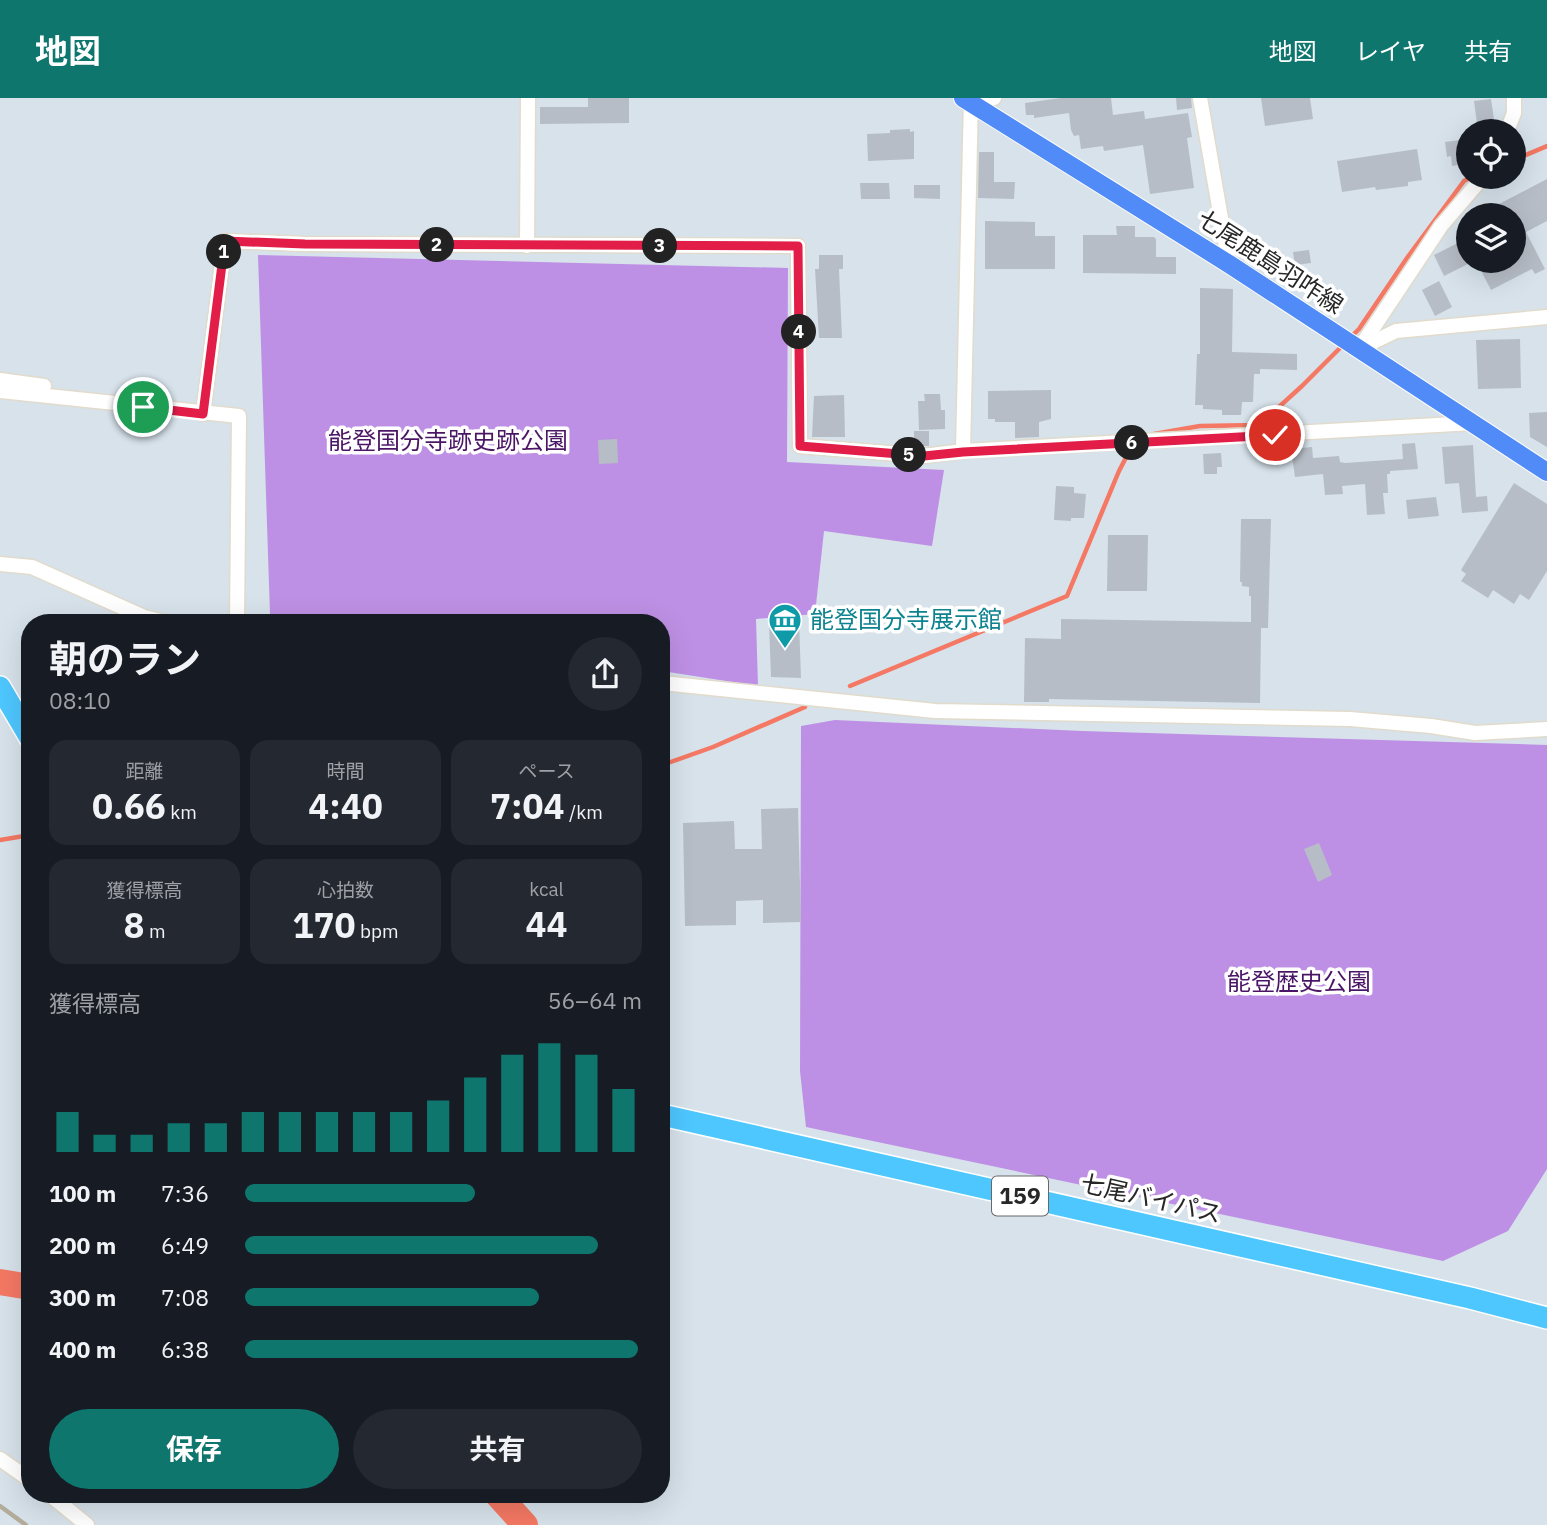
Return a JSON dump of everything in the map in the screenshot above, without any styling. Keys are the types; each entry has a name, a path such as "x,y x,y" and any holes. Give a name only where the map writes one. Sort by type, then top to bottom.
{"highway":[{"path":"0,687 21,722"},
{"name":"七尾バイパス","path":"670,1117 1470,1298 1547,1318"}],"main road":[{"name":"七尾鹿島羽咋線","path":"969,100 1229,264 1547,472"}],"street":[{"path":"527,246 528,98"},
{"path":"963,452 969,100 994,98"},
{"path":"1200,98 1229,264"},
{"path":"1512,119 1514,98"},
{"path":"1351,344 1473,189"},
{"path":"203,414 225,241 527,246 798,246 800,446 924,456 1473,424"},
{"path":"1351,344 1396,331 1547,317"},
{"path":"0,380 82,390 82,399"},
{"path":"0,391 239,416 237,614"},
{"path":"0,564 32,567 137,614"},
{"path":"670,684 935,711 1350,719 1475,733 1547,729"},
{"path":"0,1459 21,1474"},
{"path":"61,1503 88,1525"}],"green space":[{"name":"能登国分寺跡史跡公園","path":"258,255 788,268 787,462 944,470 932,546 824,531 815,614 756,619 758,686 670,672 670,614 270,614"},
{"name":"能登歴史公園","path":"835,720 1082,731 1547,745 1547,1169 1508,1231 1443,1261 806,1127 800,1071 801,726"}],"building":[{"path":"588,98 629,98 629,123 540,124 540,107 588,107"},
{"path":"1061,98 1111,98 1113,115 1144,111 1145,119 1188,113 1192,137 1187,138 1194,188 1150,194 1143,145 1104,151 1103,146 1081,149 1079,135 1074,136 1071,130 1069,113 1034,118 1034,115 1026,115 1025,103"},
{"path":"1176,98 1191,98 1192,108 1177,110"},
{"path":"1261,98 1310,98 1313,119 1265,126"},
{"path":"1491,99 1494,119 1476,119 1474,101"},
{"path":"910,129 910,132 914,131 914,159 868,161 867,134"},
{"path":"1456,141 1456,166 1452,166 1451,156 1447,157 1445,142"},
{"path":"1417,149 1422,180 1408,182 1408,186 1342,192 1337,161"},
{"path":"979,152 994,152 994,182 1015,182 1014,199 978,198"},
{"path":"1547,179 1547,221 1526,232 1526,203 1501,203"},
{"path":"860,183 889,183 890,199 861,199"},
{"path":"914,185 940,185 940,199 914,198"},
{"path":"985,221 1035,222 1035,236 1055,236 1055,269 985,269"},
{"path":"1116,226 1135,226 1135,237 1154,237 1156,257 1176,257 1176,274 1083,273 1083,235 1117,235"},
{"path":"1526,232 1545,269 1535,274 1532,269 1526,272"},
{"path":"1456,244 1456,270 1444,276 1434,255"},
{"path":"1309,250 1311,263 1295,265 1293,252"},
{"path":"819,255 843,255 843,269 839,269 842,338 819,338 815,269 819,269"},
{"path":"1482,273 1524,273 1491,290"},
{"path":"1439,281 1452,307 1435,316 1422,290"},
{"path":"1200,288 1233,289 1232,352 1297,354 1297,370 1260,369 1260,374 1254,374 1253,402 1242,402 1241,415 1222,415 1222,410 1203,409 1203,405 1195,405 1197,354 1200,354"},
{"path":"1520,339 1521,388 1478,389 1476,340"},
{"path":"1051,390 1051,419 1039,422 1039,437 1015,438 1015,422 995,422 995,419 988,419 988,391"},
{"path":"924,394 940,394 941,410 945,410 945,429 919,430 918,401 925,401"},
{"path":"844,395 845,437 812,437 814,396"},
{"path":"1547,412 1547,447 1530,437 1529,413"},
{"path":"914,431 929,431 929,446 914,446"},
{"path":"617,439 618,463 599,464 598,440"},
{"path":"1415,443 1418,469 1390,471 1390,474 1387,474 1388,493 1383,493 1385,514 1367,515 1365,484 1342,486 1343,494 1325,495 1323,474 1295,477 1291,449 1312,447 1313,458 1339,456 1340,462 1345,463 1403,459 1402,444"},
{"path":"1473,445 1476,497 1487,496 1488,511 1462,513 1459,483 1445,484 1442,447"},
{"path":"1221,453 1222,467 1217,467 1217,474 1204,474 1203,454"},
{"path":"1514,483 1547,504 1547,571 1529,600 1520,594 1514,604 1493,590 1488,598 1461,581 1466,574 1461,570"},
{"path":"1056,486 1074,487 1074,493 1086,494 1084,518 1071,518 1071,521 1054,520"},
{"path":"1436,497 1439,516 1408,519 1406,500"},
{"path":"1241,519 1271,519 1268,628 1261,628 1260,703 1049,699 1049,702 1024,702 1025,638 1061,639 1061,619 1251,622 1249,587 1242,586 1240,582"},
{"path":"1108,535 1148,535 1147,591 1107,591"},
{"name":"能登国分寺展示館","path":"799,621 801,678 771,677 769,622"},
{"path":"798,808 801,922 763,923 763,900 736,901 736,925 685,926 683,823 734,821 735,849 762,849 761,809"},
{"path":"1319,843 1332,875 1318,882 1304,849"}],"waterway":[{"path":"1526,155 1547,146"},
{"path":"1350,338 1458,189"},
{"path":"1154,434 1200,426 1259,425 1344,344"},
{"path":"850,686 1067,596 1131,448"},
{"path":"670,762 713,747 805,707"},
{"path":"0,840 21,836"},
{"path":"0,1282 21,1286"},
{"path":"505,1503 525,1525"}],"railway":[{"path":"0,1506 26,1525"}],"place":[{"name":"能登国分寺展示館","path":"785,650"}],"route":[{"path":"143,407 203,414 225,241 527,246 798,246 800,446 924,456 1275,435"}]}
